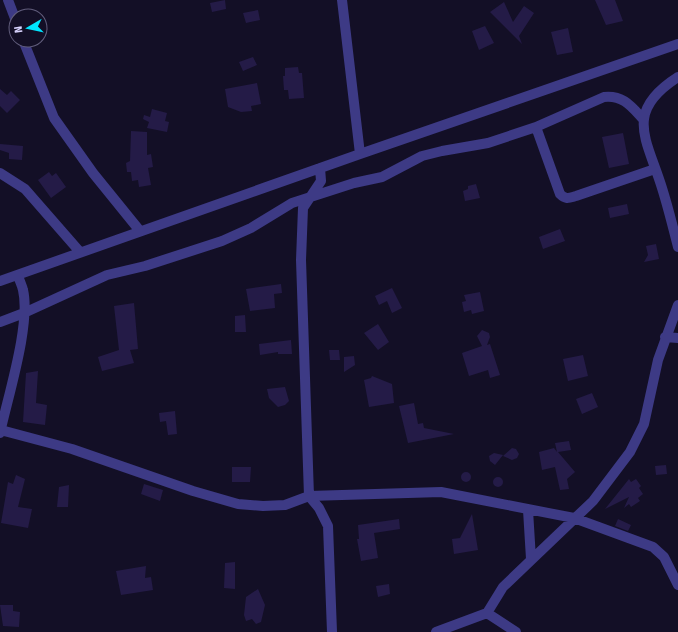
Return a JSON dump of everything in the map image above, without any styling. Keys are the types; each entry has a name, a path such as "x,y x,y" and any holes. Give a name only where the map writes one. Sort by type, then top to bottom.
{"street":[{"path":"342,0 360,154"},
{"path":"0,282 80,252 678,44"},
{"path":"26,48 54,118 93,173 140,231"},
{"path":"678,77 656,94 648,104 643,120 645,139 654,169 662,186 678,247"},
{"path":"0,322 24,313 107,275 145,266 222,241 262,222 282,208 354,183 382,177 422,156 442,150 488,143 536,127 598,99 613,96 622,99 643,120"},
{"path":"536,127 560,194 564,198 567,199 654,169"},
{"path":"320,168 321,181 317,190 308,199 303,208 301,260 309,496 319,508 328,526 332,632"},
{"path":"0,173 25,190 80,252"},
{"path":"18,275 23,290 24,313 20,347 0,431 72,449 193,491 238,504 263,506 285,505 309,496 441,492 574,518 654,546 664,557 678,585"},
{"path":"436,632 487,613 503,587 593,501 630,452 644,424 665,337 678,305"},
{"path":"665,337 678,338"},
{"path":"528,510 531,559"},
{"path":"487,613 516,632"}],"building":[{"path":"225,0 226,9 212,12 210,3"},
{"path":"595,0 615,0 623,21 606,25"},
{"path":"504,2 513,22 524,6 534,13 519,36 522,44 490,12"},
{"path":"258,10 260,20 246,23 243,13"},
{"path":"485,26 494,43 479,50 472,31"},
{"path":"568,28 573,52 557,55 551,32"},
{"path":"253,57 257,65 243,71 239,62"},
{"path":"298,67 299,73 302,73 304,98 289,99 288,90 284,90 283,76 285,76 285,68"},
{"path":"257,83 261,104 251,106 252,111 241,112 228,107 225,89"},
{"path":"0,89 7,95 11,91 20,100 7,113 0,106"},
{"path":"152,109 167,113 165,121 169,122 167,132 147,128 149,122 143,119 144,115 150,117"},
{"path":"131,131 147,132 147,155 151,154 153,167 148,168 151,185 139,187 138,180 132,181 131,172 127,172 126,163 130,161"},
{"path":"623,133 629,164 609,168 602,137"},
{"path":"0,144 23,146 22,160 9,159 9,153 0,150"},
{"path":"49,172 52,176 56,173 66,187 51,198 38,180"},
{"path":"476,184 480,198 465,201 463,191 468,189 468,186"},
{"path":"627,204 629,214 610,218 608,208"},
{"path":"560,229 565,241 543,249 539,237"},
{"path":"656,244 659,259 644,262 648,255 646,246"},
{"path":"281,284 282,293 274,294 275,308 250,311 246,289"},
{"path":"392,288 402,308 392,313 387,301 379,305 375,296"},
{"path":"480,292 484,311 472,314 471,310 464,312 462,302 466,301 464,295"},
{"path":"134,303 138,349 130,350 134,363 102,371 98,357 119,350 114,306"},
{"path":"245,315 246,332 235,332 235,316"},
{"path":"378,324 389,342 378,350 364,333"},
{"path":"482,330 489,333 490,337 487,345 490,344 500,375 490,378 488,370 469,376 462,353 482,346 477,336"},
{"path":"291,340 292,354 278,354 278,352 260,355 259,344"},
{"path":"329,350 339,350 340,360 330,360"},
{"path":"583,355 588,376 568,381 563,359"},
{"path":"354,356 355,365 344,372 344,357"},
{"path":"38,371 36,403 47,405 45,425 23,422 26,373"},
{"path":"372,376 392,384 394,403 369,407 364,380 371,378"},
{"path":"285,387 289,401 285,405 278,407 269,398 267,389"},
{"path":"592,393 598,407 582,414 576,399"},
{"path":"414,403 418,424 423,423 424,428 454,434 408,443 399,406"},
{"path":"175,411 177,434 168,435 166,421 160,422 159,413"},
{"path":"569,441 571,450 558,452 575,472 567,479 569,489 560,490 555,467 542,470 539,452 554,448 557,452 555,443"},
{"path":"512,448 516,449 519,454 517,458 512,460 503,456"},
{"path":"494,453 503,455 495,465 490,461 489,456"},
{"path":"666,465 667,474 656,475 655,466"},
{"path":"232,467 251,467 250,482 232,482"},
{"path":"464,472 468,472 471,477 468,482 464,482 461,479 461,475"},
{"path":"16,475 25,479 18,507 32,509 28,528 1,523 8,482 13,484"},
{"path":"496,477 500,477 502,478 502,486 496,487 493,484 493,480"},
{"path":"629,479 631,482 636,479 641,486 639,488 643,494 638,498 640,501 631,507 629,504 624,508 629,497 605,509"},
{"path":"144,484 163,490 160,501 141,494"},
{"path":"69,485 68,507 57,507 59,487"},
{"path":"472,514 478,550 454,554 452,539 460,538"},
{"path":"399,519 400,529 374,533 378,558 361,561 357,539 359,539 358,525"},
{"path":"618,519 631,525 628,531 615,526"},
{"path":"235,562 235,589 224,588 225,563"},
{"path":"146,566 145,578 151,577 153,590 121,595 116,571"},
{"path":"389,584 390,594 378,597 376,586"},
{"path":"258,589 265,605 261,622 256,624 252,619 246,621 244,615 246,597"},
{"path":"0,605 13,605 13,611 20,612 19,627 3,626"}]}
